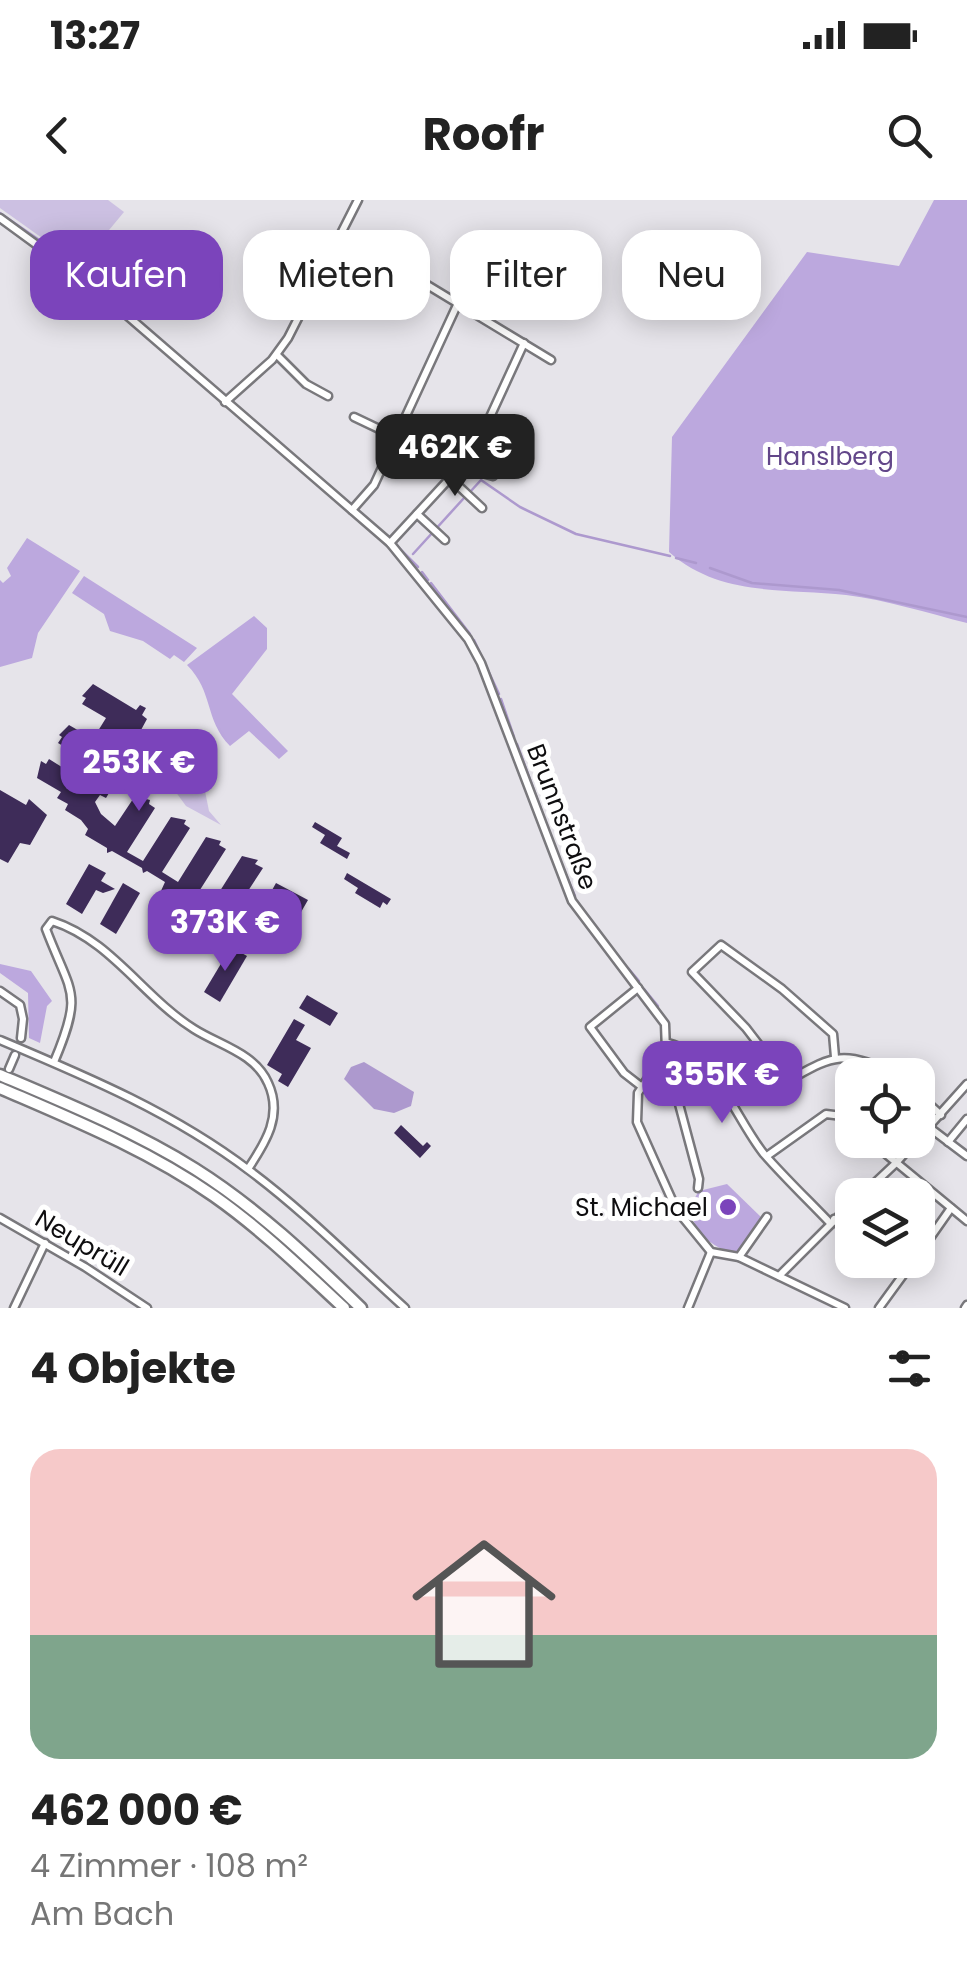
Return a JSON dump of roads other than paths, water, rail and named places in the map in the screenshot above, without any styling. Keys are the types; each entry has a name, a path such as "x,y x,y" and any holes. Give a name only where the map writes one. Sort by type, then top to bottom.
{"highway":[{"path":"4,1072 114,1124 196,1170 282,1234 362,1308"},
{"path":"0,1088 106,1134 192,1182 274,1244 344,1308"}],"street":[{"path":"344,230 358,200"},
{"name":"Brunnstraße","path":"0,218 93,286 391,541 454,621 482,664 572,901 662,1018 668,1042"},
{"path":"224,402 277,355 296,320"},
{"path":"352,510 374,485 450,320"},
{"path":"485,320 551,360"},
{"path":"490,417 524,344"},
{"path":"277,355 306,384 328,396"},
{"path":"354,417 396,436"},
{"path":"391,541 450,478 463,432"},
{"path":"454,465 493,476 502,443"},
{"path":"450,478 482,508"},
{"path":"417,514 445,540"},
{"path":"54,1062 68,1032 74,1004 68,976 46,928 52,920 106,951 180,1020 242,1054 262,1073 272,1096 274,1117 265,1142 248,1169"},
{"path":"786,1080 746,1028 692,972 721,945 782,988 833,1034 835,1057"},
{"path":"638,988 590,1027 624,1073 642,1086"},
{"path":"0,991 20,1005 24,1019 21,1038"},
{"path":"0,1040 152,1108 248,1169 405,1308"},
{"path":"835,1224 766,1156 712,1075 684,1048 668,1042 636,1100 638,1122 676,1209 711,1252 739,1258 845,1308"},
{"path":"4,1072 15,1055"},
{"path":"726,1097 762,1092 835,1057 840,1058"},
{"path":"698,1188 700,1179 679,1104 685,1091 712,1075"},
{"path":"935,1122 967,1084"},
{"path":"935,1110 941,1115"},
{"path":"766,1156 826,1114 835,1115"},
{"path":"948,1142 967,1118"},
{"path":"935,1132 967,1156"},
{"path":"889,1158 967,1221"},
{"path":"881,1178 902,1158"},
{"path":"935,1230 951,1208"},
{"path":"739,1258 767,1217"},
{"name":"Neuprüll","path":"0,1218 46,1243 142,1307"},
{"path":"779,1276 835,1218"},
{"path":"14,1308 46,1243"},
{"path":"688,1308 711,1252"},
{"path":"879,1308 901,1278"}],"waterway":[{"path":"0,213 30,234"},
{"path":"187,363 197,372"},
{"path":"470,492 481,480 520,507 576,534 670,556"},
{"path":"413,554 464,498"},
{"path":"378,528 388,537"},
{"path":"394,543 418,567"},
{"path":"676,558 696,563"},
{"path":"710,568 752,583 839,590 967,617"},
{"path":"422,572 428,580"},
{"path":"431,583 470,634"},
{"path":"474,640 499,694"},
{"path":"501,699 514,737"},
{"path":"517,744 556,850"},
{"path":"562,865 575,896"},
{"path":"577,901 582,909"},
{"path":"617,955 625,965"},
{"path":"628,968 639,981"},
{"path":"644,989 658,1006"}],"place":[{"name":"St. Michael","path":"728,1207"}],"park label":[{"name":"Hanslberg","path":"830,456"}]}
